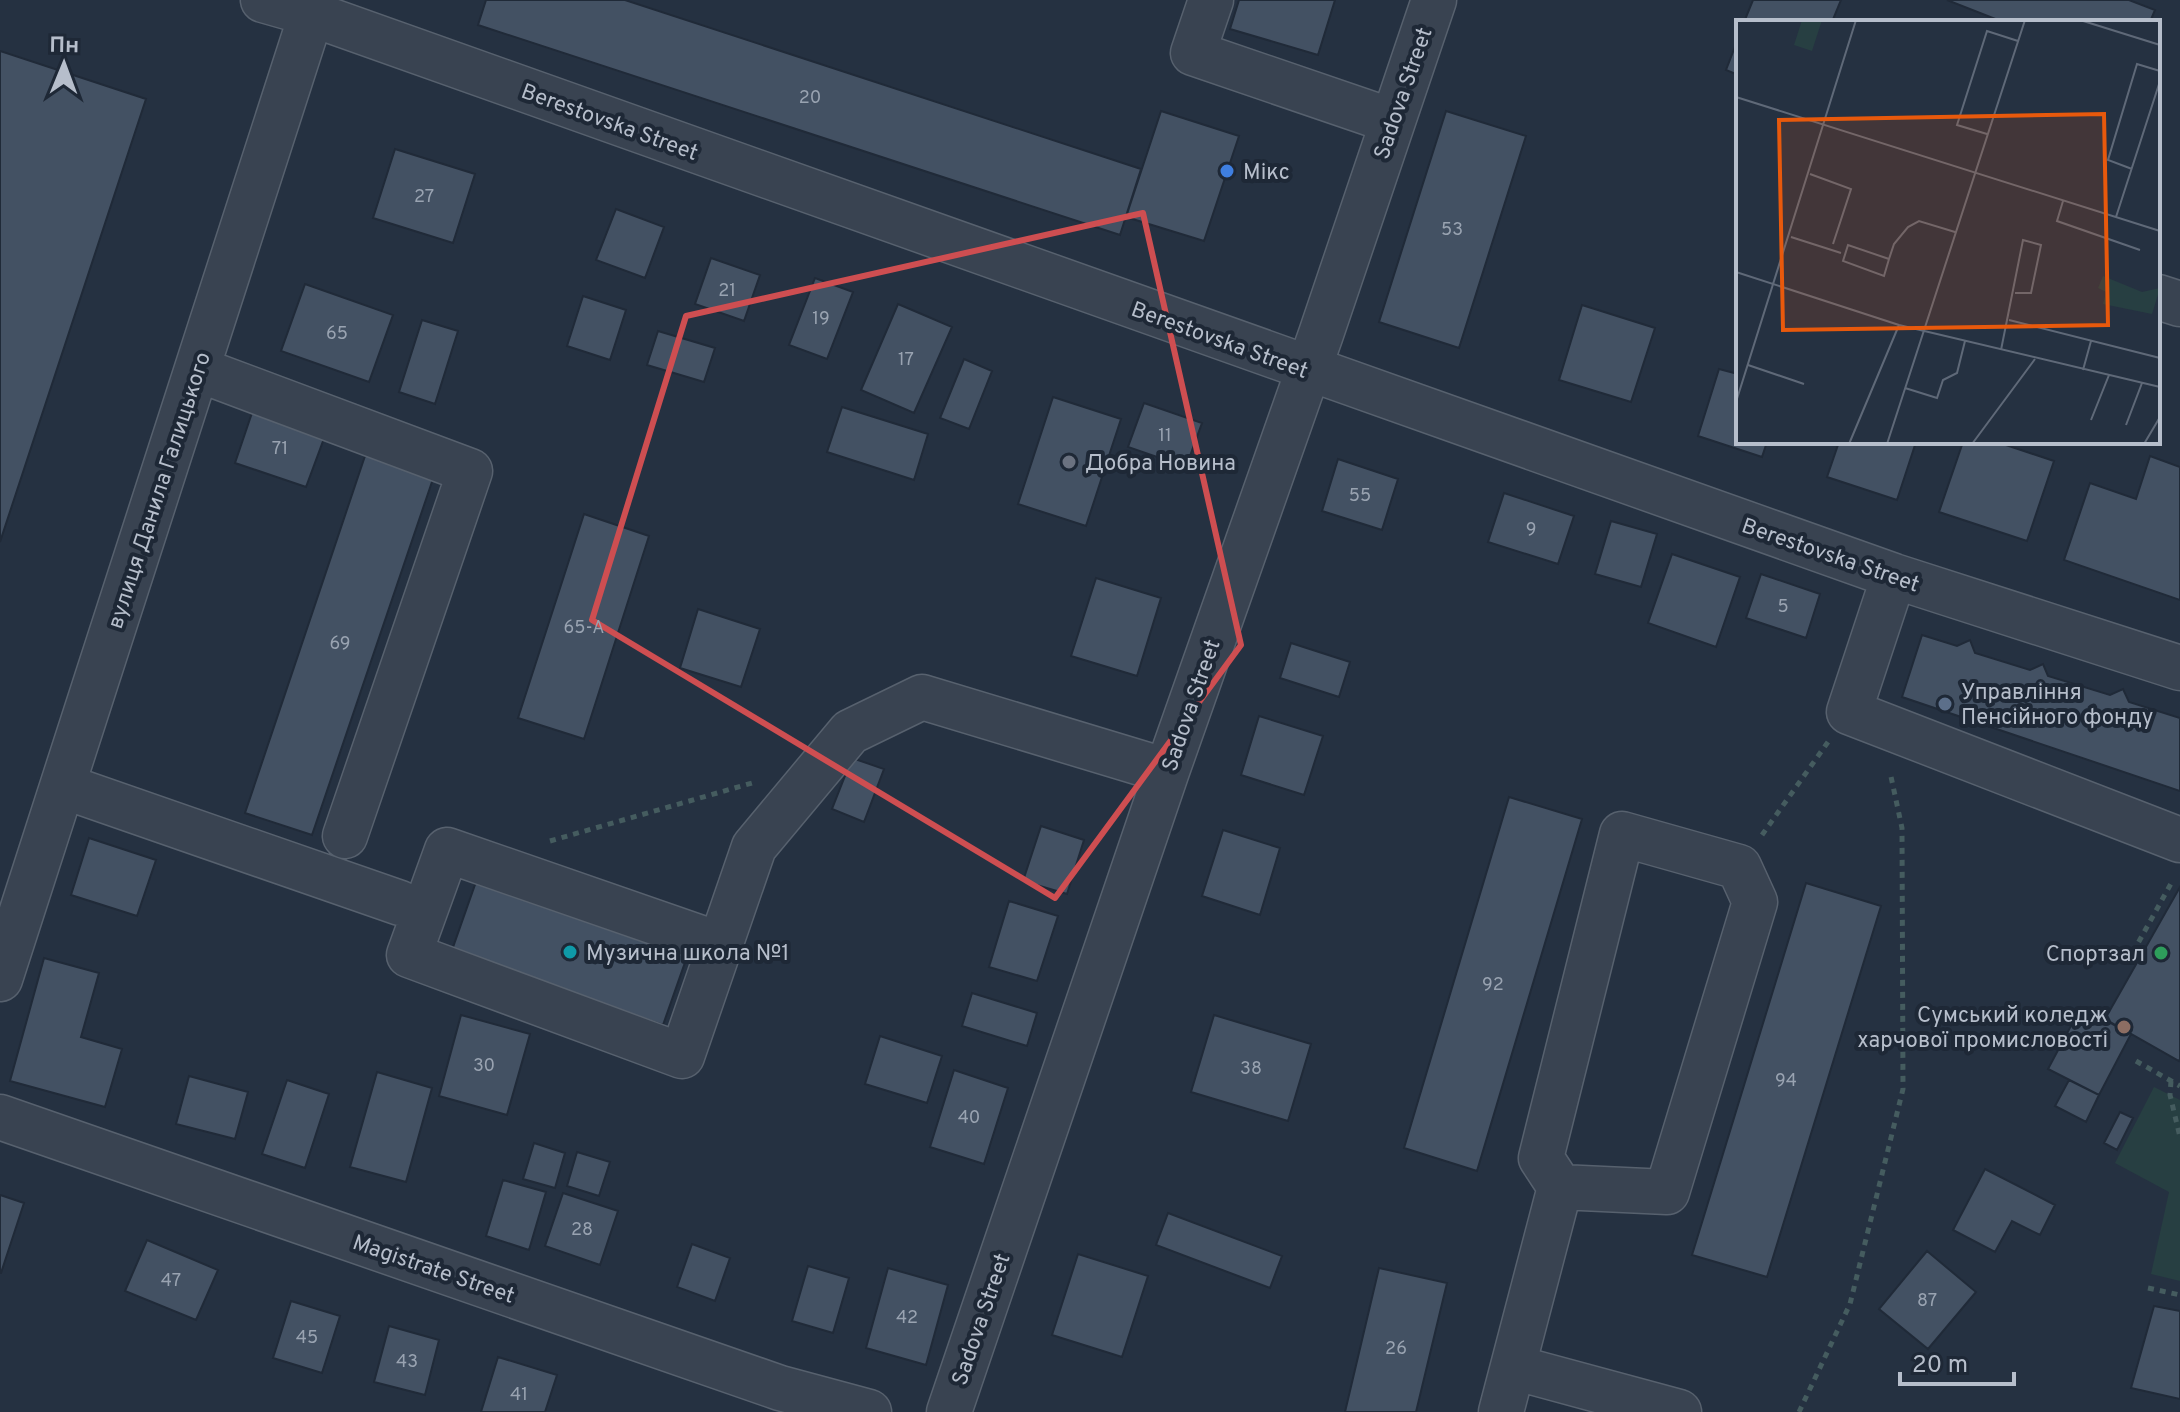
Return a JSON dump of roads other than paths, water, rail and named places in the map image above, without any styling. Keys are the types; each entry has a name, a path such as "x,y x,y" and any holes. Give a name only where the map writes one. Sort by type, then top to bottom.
{"street":[{"name":"Berestovska Street","path":"263,0 314,7 1307,370 1894,576 2180,668"},
{"path":"1211,0 1193,53 1392,121"},
{"name":"Sadova Street","path":"949,1412 1434,0"},
{"name":"вулиця Данила Галицького","path":"0,979 314,7"},
{"path":"2160,298 2180,304"},
{"path":"197,369 470,471 345,836"},
{"path":"1894,576 1864,718 2179,855"},
{"path":"721,945 447,850 409,955 682,1056 721,945 754,847 850,732 922,697 1167,771"},
{"path":"63,786 400,903"},
{"path":"1501,1412 1560,1187 1541,1158 1622,834 1739,867 1755,902 1667,1192 1560,1187"},
{"name":"Magistrate Street","path":"0,1117 775,1400 869,1412"},
{"path":"1513,1367 1679,1412"}],"place":[{"name":"Мікс","path":"1227,171"},
{"name":"Добра Новина","path":"1069,462"},
{"name":"Управління Пенсійного фонду","path":"1945,704"},
{"name":"Музична школа №1","path":"570,952"},
{"name":"Спортзал","path":"2161,953"},
{"name":"Сумський коледж харчової промисловості","path":"2124,1027"}]}
